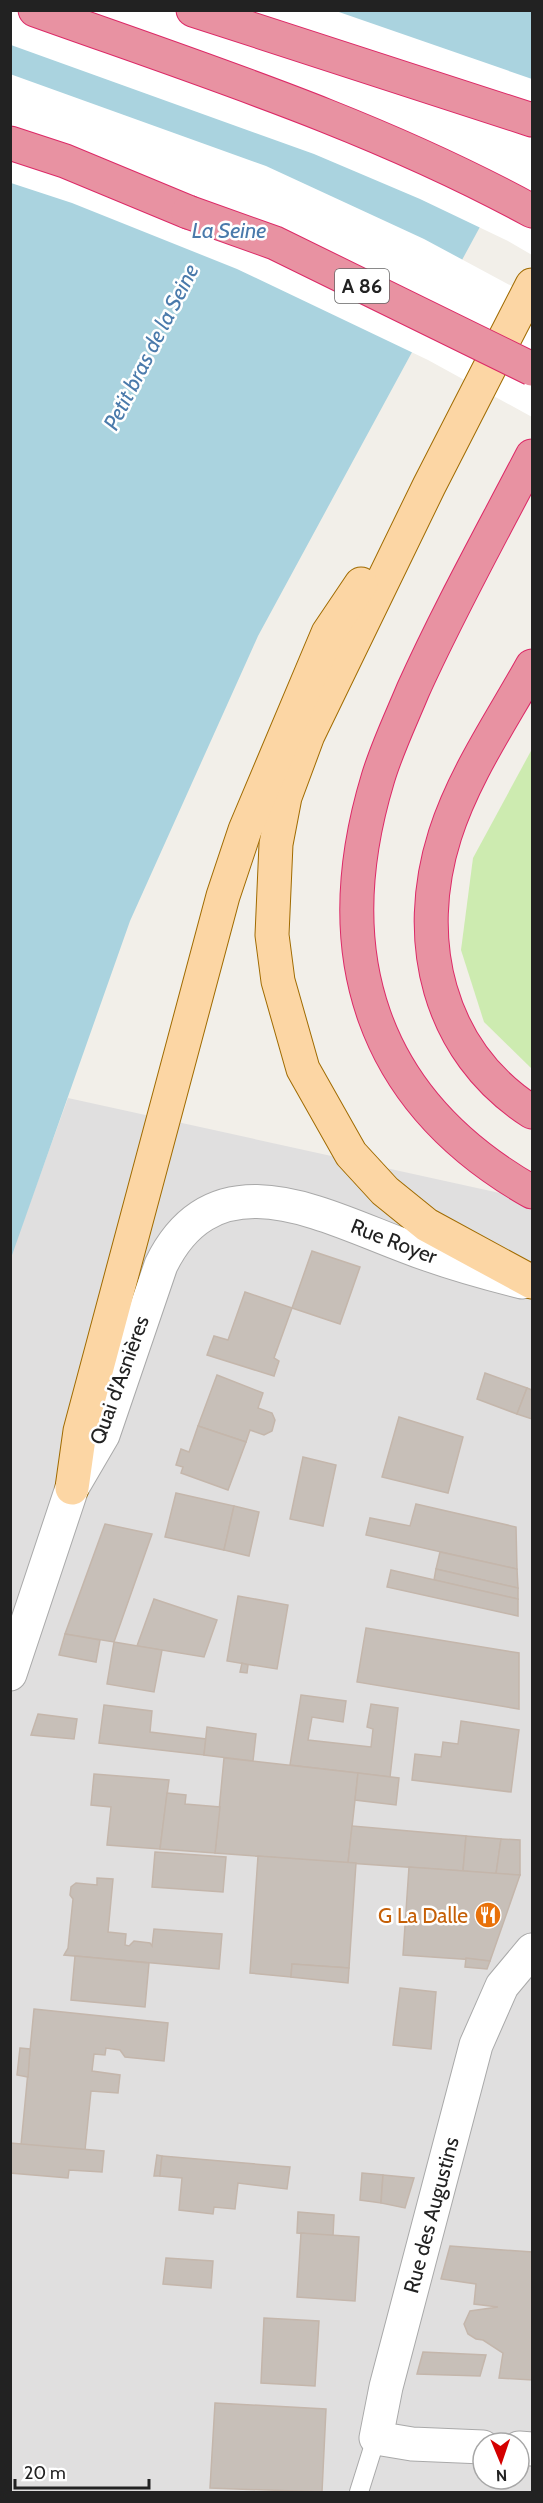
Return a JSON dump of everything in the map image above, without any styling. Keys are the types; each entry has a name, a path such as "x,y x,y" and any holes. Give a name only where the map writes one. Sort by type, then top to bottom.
{"highway":[{"path":"35,10 339,122 422,157 532,211"},
{"path":"193,10 532,120"},
{"name":"A 86","path":"10,142 65,161 188,212 275,243 532,369"},
{"path":"532,456 439,633 395,732 368,815 356,904 361,970 370,1006 399,1071 427,1110 461,1143 502,1174 532,1192"},
{"path":"532,666 466,785 450,824 436,873 431,908 432,940 437,974 450,1019 475,1061 494,1082 532,1112"}],"main road":[{"path":"532,285 429,486 308,735 285,796 275,855 273,935 278,981 303,1069 351,1154 386,1191 427,1225 532,1283"},
{"path":"72,1488 86,1408 223,896 245,830 328,633 429,486"}],"street":[{"name":"Rue Royer","path":"254,1200 283,1202 330,1216 465,1268 532,1283"},
{"name":"Quai d'Asnières","path":"10,1674 72,1488 103,1435 153,1286 171,1246 203,1215 223,1205 254,1200"},
{"name":"Rue des Augustins","path":"376,2438 386,2387 476,2045 502,1986 532,1950"},
{"path":"376,2438 412,2444 471,2446"}],"lane":[{"name":"Rue des Augustins","path":"358,2493 376,2438"}],"shaded area":[{"path":"68,1098 532,1200 532,2492 11,2492 10,1258"}],"green space":[{"path":"532,749 532,1069 484,1022 461,950 473,858"}],"water":[{"name":"La Seine","path":"11,11 532,11 532,131 258,636 130,921 11,1258"}],"pier":[{"path":"11,11 336,11 532,79 532,255 420,199 314,154 11,45"},
{"path":"10,74 266,166 424,239 532,297 532,417 428,360 237,269 72,203 11,183"}],"building":[{"path":"312,1251 360,1267 340,1324 292,1308"},
{"path":"245,1292 292,1308 274,1358 279,1361 274,1376 207,1355 214,1336 228,1340"},
{"path":"485,1373 527,1388 517,1414 477,1399"},
{"path":"217,1375 263,1393 258,1408 272,1413 275,1420 272,1431 264,1435 250,1430 246,1442 198,1426"},
{"path":"527,1388 532,1390 532,1419 517,1414"},
{"path":"399,1417 463,1437 448,1493 382,1477"},
{"path":"198,1426 246,1442 228,1490 181,1473 183,1467 176,1465 181,1449 189,1452"},
{"path":"303,1457 336,1465 323,1526 290,1519"},
{"path":"176,1493 234,1506 224,1550 165,1537"},
{"path":"416,1504 516,1527 517,1569 366,1535 370,1518 410,1526"},
{"path":"234,1506 259,1512 249,1556 224,1550"},
{"path":"105,1524 152,1534 114,1642 65,1634"},
{"path":"440,1552 517,1569 518,1588 436,1569"},
{"path":"436,1569 518,1588 518,1599 434,1580"},
{"path":"391,1570 518,1599 518,1616 387,1587"},
{"path":"238,1596 288,1605 277,1669 227,1661"},
{"path":"154,1599 217,1620 204,1657 137,1646"},
{"path":"366,1628 519,1653 519,1709 357,1682"},
{"path":"65,1634 100,1640 96,1662 59,1655"},
{"path":"114,1642 162,1650 154,1692 107,1684"},
{"path":"242,1663 248,1665 247,1673 240,1672"},
{"path":"301,1695 346,1701 343,1722 312,1717 308,1740 371,1747 373,1729 367,1727 371,1704 398,1708 390,1777 290,1765"},
{"path":"104,1705 152,1711 150,1732 206,1739 204,1755 99,1743"},
{"path":"38,1714 77,1719 74,1739 31,1735"},
{"path":"461,1721 519,1730 511,1792 412,1780 415,1754 441,1757 443,1742 458,1744"},
{"path":"207,1727 256,1734 253,1761 204,1755"},
{"path":"224,1758 358,1773 348,1863 215,1853"},
{"path":"358,1773 399,1778 396,1805 355,1800"},
{"path":"94,1774 169,1780 160,1849 107,1845 111,1807 91,1805"},
{"path":"167,1793 186,1795 185,1804 220,1807 215,1853 160,1849"},
{"path":"352,1826 466,1836 463,1871 348,1863"},
{"path":"466,1836 501,1839 496,1874 463,1871"},
{"path":"501,1839 520,1840 520,1875 496,1874"},
{"path":"155,1852 226,1857 223,1892 152,1887"},
{"path":"258,1856 356,1863 349,1968 292,1964 291,1977 250,1973"},
{"path":"409,1867 520,1875 490,1961 403,1955"},
{"path":"97,1878 113,1879 108,1932 126,1934 125,1945 129,1946 134,1941 150,1943 152,1946 154,1929 222,1934 219,1969 64,1955 68,1948 73,1899 70,1895 71,1887 76,1883 97,1885"},
{"path":"75,1956 149,1963 145,2007 71,2000"},
{"path":"466,1958 490,1961 487,1969 465,1967"},
{"path":"292,1964 349,1968 348,1983 291,1977"},
{"path":"400,1988 436,1992 431,2049 393,2045"},
{"path":"34,2009 168,2023 164,2061 125,2057 120,2050 106,2048 105,2055 94,2054 92,2071 120,2075 118,2093 91,2091 85,2150 21,2145"},
{"path":"20,2048 30,2049 28,2077 17,2075"},
{"path":"10,2143 104,2151 102,2172 69,2170 68,2178 10,2173"},
{"path":"157,2155 162,2156 160,2176 154,2176"},
{"path":"162,2156 290,2167 287,2189 238,2183 235,2209 214,2207 213,2214 179,2210 182,2178 160,2176"},
{"path":"362,2173 383,2175 381,2203 360,2200"},
{"path":"383,2175 414,2178 405,2208 381,2203"},
{"path":"298,2212 334,2215 333,2236 297,2233"},
{"path":"301,2233 359,2237 355,2301 297,2297"},
{"path":"450,2246 532,2252 532,2380 499,2378 503,2353 483,2340 468,2334 464,2324 470,2311 498,2307 474,2304 476,2284 441,2279"},
{"path":"166,2258 213,2261 211,2288 163,2284"},
{"path":"264,2318 319,2321 315,2386 261,2383"},
{"path":"423,2352 486,2355 480,2376 417,2374"},
{"path":"215,2403 326,2409 322,2492 210,2488"}],"place":[{"name":"G La Dalle","path":"488,1915"}],"water label":[{"name":"Petit bras de la Seine","path":"151,347"}]}
